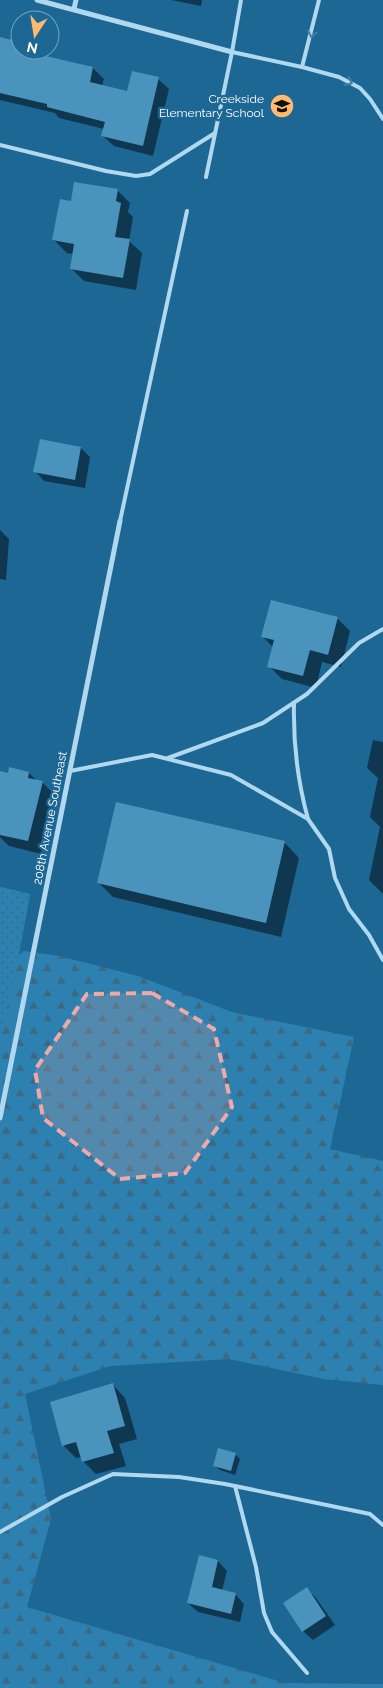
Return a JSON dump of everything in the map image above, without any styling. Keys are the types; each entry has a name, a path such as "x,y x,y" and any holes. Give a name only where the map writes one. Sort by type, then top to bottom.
{"street":[{"path":"36,0 232,52"},
{"path":"74,9 76,0"},
{"name":"208th Avenue Southeast","path":"0,1118 120,522"}],"lane":[{"path":"206,177 242,0"},
{"path":"302,67 319,0"},
{"path":"232,52 340,77 360,88 383,119"},
{"path":"0,145 106,171 136,176 150,174 215,133"},
{"path":"120,522 188,211"},
{"path":"168,758 263,723 306,694 359,643 383,629"},
{"path":"294,702 294,737 299,786 308,819 328,848 335,878 349,908 383,960"},
{"path":"70,771 152,755 168,758 231,775 308,819"},
{"path":"0,1532 62,1497 113,1474 179,1477 235,1486 370,1514 383,1525"},
{"path":"235,1486 256,1566 264,1613 272,1632 306,1673"}],"highlighted area":[{"path":"152,993 214,1029 232,1107 185,1173 120,1179 43,1118 35,1070 87,994"}],"green space":[{"path":"0,887 30,894 19,955 24,951 59,956 138,976 232,1012 354,1037 330,1149 383,1161 383,1385 324,1379 229,1359 110,1366 25,1394 51,1519 27,1607 285,1683 383,1684 383,1688 0,1688"},
{"path":"0,887 30,894 0,1046"}],"building":[{"path":"0,37 10,40 10,60 60,59 93,67 90,82 127,91 132,71 159,77 143,146 101,136 105,122 47,107 47,104 0,93"},
{"path":"74,182 118,189 116,201 121,203 115,237 130,239 123,278 70,269 74,244 52,240 60,199 71,201"},
{"path":"40,439 81,447 75,480 33,472"},
{"path":"271,600 338,617 328,655 310,650 303,676 267,667 274,640 261,637"},
{"path":"9,767 29,772 28,778 43,781 28,841 0,835 0,771 8,773"},
{"path":"116,802 285,841 266,923 97,883"},
{"path":"113,1383 125,1426 107,1431 114,1453 82,1462 76,1442 62,1446 50,1402"},
{"path":"218,1448 236,1453 231,1471 213,1466"},
{"path":"199,1555 218,1560 212,1587 236,1593 231,1614 187,1603"},
{"path":"307,1587 326,1616 302,1632 283,1603"}],"place":[{"name":"Creekside Elementary School","path":"282,106"}]}
